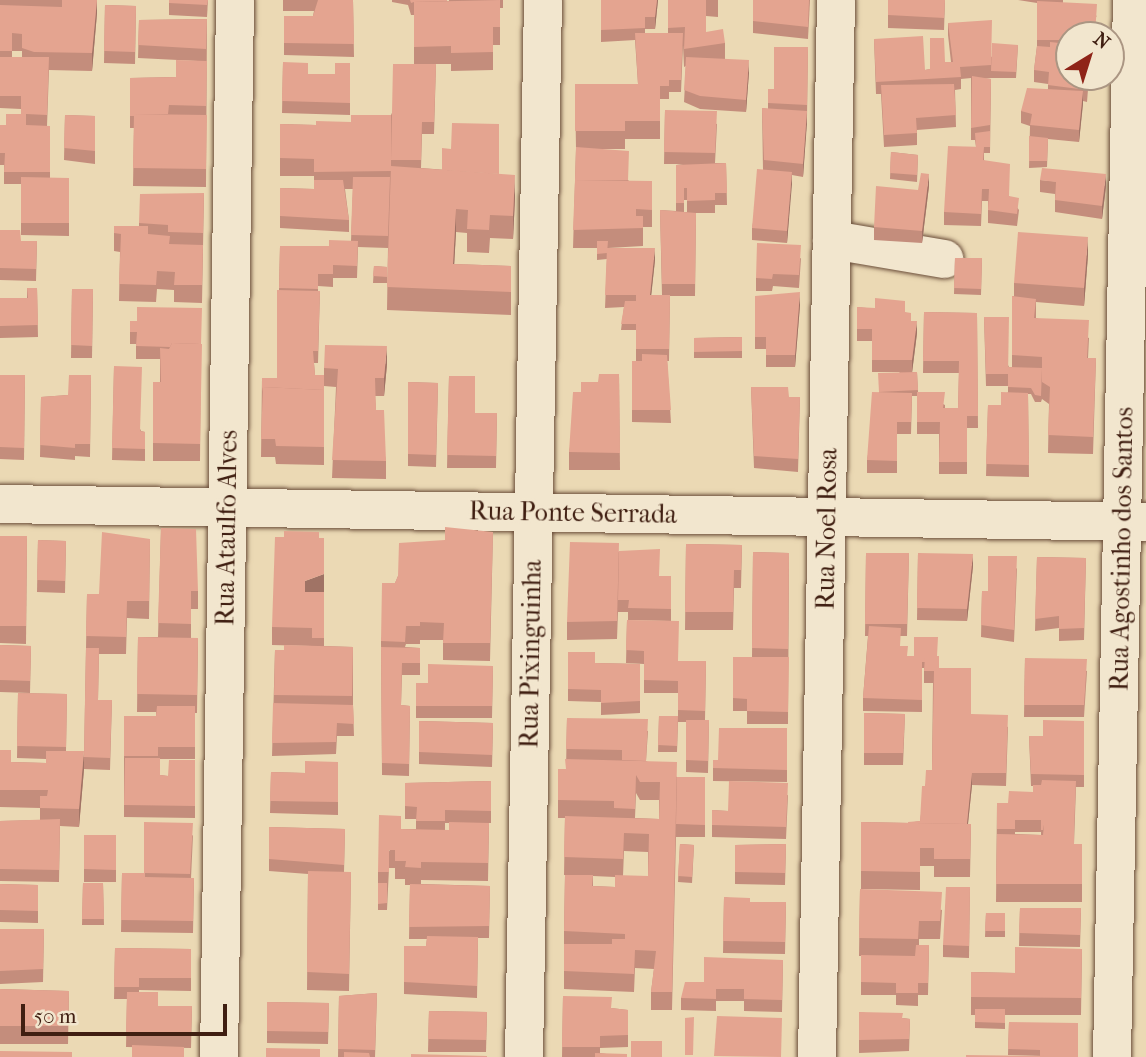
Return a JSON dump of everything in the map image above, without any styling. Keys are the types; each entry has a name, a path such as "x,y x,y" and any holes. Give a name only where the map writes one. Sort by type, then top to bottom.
{"street":[{"name":"Rua Ataulfo Alves","path":"219,1057 235,0"},
{"name":"Rua Pixinguinha","path":"524,1057 543,0"},
{"name":"Rua Noel Rosa","path":"817,1057 836,0"},
{"name":"Rua Agostinho dos Santos","path":"1112,1057 1134,522 1132,0"},
{"path":"832,240 944,260"},
{"name":"Rua Ponte Serrada","path":"0,504 1134,522"}],"building":[{"path":"62,0 97,0 92,53 34,52 22,48 22,34 12,33 12,51 0,51 0,5 62,7"},
{"path":"169,0 208,0 207,5 169,3"},
{"path":"318,0 353,0 354,44 284,43 284,16 313,16"},
{"path":"410,0 447,0 447,1 411,3"},
{"path":"500,0 500,27 493,27 493,52 451,53 451,46 414,47 414,2"},
{"path":"601,0 657,0 655,17 645,17 645,28 601,30"},
{"path":"668,0 706,0 706,32 723,29 725,43 684,49 685,27 668,28"},
{"path":"753,0 809,0 808,27 753,21"},
{"path":"888,0 945,0 944,18 888,15"},
{"path":"1037,1 1097,4 1096,21 1055,21 1055,40 1037,40"},
{"path":"105,5 136,6 135,52 104,51"},
{"path":"207,19 206,49 138,45 139,20"},
{"path":"992,20 991,65 960,67 961,77 876,82 874,39 923,36 925,70 930,69 930,38 944,38 945,62 953,62 948,23"},
{"path":"635,33 683,33 681,80 669,80 669,86 638,84"},
{"path":"1050,42 1055,43 1055,86 1048,85 1049,72 1034,70 1037,46 1050,47"},
{"path":"992,43 1018,45 1016,72 991,71"},
{"path":"774,47 808,47 807,105 768,103 768,89 774,89"},
{"path":"0,57 49,57 47,115 26,114 26,125 50,126 50,172 4,172 5,153 0,153 0,125 6,125 6,114 21,114 21,96 0,96"},
{"path":"686,57 749,60 746,100 700,96 684,90"},
{"path":"176,60 207,61 206,106 169,105 168,114 130,116 130,78 176,77"},
{"path":"283,62 308,63 308,74 335,74 335,63 350,63 350,103 282,101"},
{"path":"393,64 436,64 434,122 422,122 421,160 391,160"},
{"path":"972,76 991,79 990,125 971,128"},
{"path":"575,84 660,84 660,121 625,121 625,131 575,131"},
{"path":"954,84 956,115 916,118 917,133 884,135 881,85"},
{"path":"1027,88 1083,91 1079,130 1030,125 1032,114 1021,111"},
{"path":"762,108 807,111 803,164 764,160"},
{"path":"665,110 717,111 715,153 664,152"},
{"path":"134,114 207,115 206,169 133,168"},
{"path":"65,115 95,116 95,151 64,148"},
{"path":"351,115 391,115 391,171 314,172 314,159 280,158 280,124 351,122"},
{"path":"452,123 499,124 499,174 442,170 442,148 451,149"},
{"path":"990,131 990,147 976,147 975,133"},
{"path":"1029,136 1048,138 1047,161 1029,161"},
{"path":"948,146 984,147 983,160 1010,164 1009,196 1019,198 1017,214 988,210 989,189 982,189 981,214 944,212"},
{"path":"576,147 629,151 628,180 575,180"},
{"path":"891,152 918,155 917,175 890,173"},
{"path":"726,163 727,193 715,193 715,200 687,201 687,188 684,188 684,203 676,203 676,165"},
{"path":"391,166 515,175 513,216 490,215 489,230 467,229 468,210 456,209 453,264 511,266 511,292 387,287"},
{"path":"1042,168 1106,174 1102,206 1055,200 1056,182 1040,180"},
{"path":"757,169 792,172 787,231 752,228"},
{"path":"921,173 929,174 922,231 874,227 876,186 918,190"},
{"path":"21,177 69,178 69,223 21,223"},
{"path":"353,177 390,177 388,236 351,235"},
{"path":"314,180 343,180 349,220 280,216 280,188 314,189"},
{"path":"575,180 652,181 652,210 636,209 636,216 643,216 643,228 573,230"},
{"path":"204,193 203,233 168,232 168,225 139,223 140,194"},
{"path":"660,210 696,213 695,284 662,284"},
{"path":"114,226 148,226 148,234 170,236 169,244 203,245 202,285 174,285 175,272 157,271 156,285 119,284 121,234 114,233"},
{"path":"0,230 20,230 21,241 37,241 36,269 0,268"},
{"path":"1018,232 1088,237 1084,288 1014,283"},
{"path":"329,240 358,241 357,266 333,265 333,274 318,274 318,289 279,288 280,246 329,246"},
{"path":"597,241 608,241 607,253 597,254"},
{"path":"757,243 801,245 799,275 773,274 772,279 756,278"},
{"path":"607,248 655,248 650,295 670,295 669,349 636,349 636,295 605,295"},
{"path":"955,258 982,258 981,289 954,288"},
{"path":"374,266 387,267 387,277 373,276"},
{"path":"27,288 37,288 38,325 0,326 0,298 28,298"},
{"path":"72,289 93,289 92,346 71,345"},
{"path":"277,290 320,291 318,351 313,351 315,375 324,375 324,390 263,387 262,392 262,378 277,378"},
{"path":"800,292 795,355 766,355 766,337 755,337 755,296"},
{"path":"1012,296 1036,299 1034,318 1089,320 1087,358 1096,358 1093,437 1048,435 1050,387 1042,382 1042,357 1012,355"},
{"path":"875,298 905,301 905,312 911,313 911,321 917,321 912,360 872,360 872,329 857,329 857,307 875,308"},
{"path":"625,301 636,301 636,324 621,324"},
{"path":"137,307 202,308 201,344 136,346 137,332 130,332 130,321 137,321"},
{"path":"924,312 977,313 978,416 967,416 967,462 939,462 940,422 917,422 917,392 945,392 943,408 958,408 959,361 923,361"},
{"path":"984,317 1009,317 1008,374 986,374"},
{"path":"742,337 742,351 694,352 694,338"},
{"path":"172,343 202,344 200,444 153,443 153,382 161,382 160,348 169,349"},
{"path":"325,345 387,346 384,378 375,378 376,410 384,410 386,461 332,460 338,369 324,368"},
{"path":"642,354 667,355 671,410 632,410 632,361 642,361"},
{"path":"114,366 142,367 140,431 145,432 145,449 112,448"},
{"path":"1008,367 1042,368 1041,396 1035,395 1031,388 1008,387"},
{"path":"917,372 918,390 879,392 878,373"},
{"path":"599,374 619,374 620,453 569,452 573,392 581,392 581,382 598,382"},
{"path":"0,375 25,375 24,448 0,447"},
{"path":"69,375 91,375 90,444 75,444 75,448 40,445 41,397 68,395"},
{"path":"449,376 475,376 475,413 497,413 496,456 447,455"},
{"path":"408,382 438,383 436,455 408,454"},
{"path":"263,387 324,390 324,447 276,446 275,439 261,439"},
{"path":"751,387 788,387 789,397 800,397 798,459 754,456"},
{"path":"872,392 912,393 911,422 897,422 897,461 867,460"},
{"path":"1001,392 1028,393 1029,465 986,464 988,405 1001,405"},
{"path":"445,527 493,532 490,643 443,643 444,623 420,622 420,626 406,626 405,642 381,641 382,583 395,583 398,576 399,543 445,540"},
{"path":"161,528 196,529 198,591 191,591 191,624 158,623"},
{"path":"284,531 319,532 319,538 324,538 324,574 305,581 305,592 324,592 324,638 312,638 312,628 272,627 275,537 284,537"},
{"path":"102,532 150,539 149,601 127,601 126,637 86,636 87,594 99,594"},
{"path":"0,536 27,536 26,626 0,626"},
{"path":"38,540 66,541 65,581 37,580"},
{"path":"570,542 619,543 617,621 567,622"},
{"path":"686,544 742,545 741,570 734,570 733,612 685,612"},
{"path":"660,549 659,576 671,576 671,609 628,608 629,600 618,600 619,551"},
{"path":"753,552 789,553 788,649 752,648"},
{"path":"866,553 909,553 907,624 865,624"},
{"path":"918,553 973,554 967,609 917,608"},
{"path":"988,556 1017,556 1014,630 981,625 982,591 988,591"},
{"path":"1037,557 1086,558 1084,628 1059,629 1059,616 1035,619"},
{"path":"627,620 679,621 678,661 706,661 705,711 678,710 678,681 644,680 644,651 626,650"},
{"path":"869,626 901,628 900,646 908,646 907,656 922,656 922,700 863,698"},
{"path":"138,637 198,638 197,695 137,694"},
{"path":"914,637 938,637 937,656 925,656 925,662 922,662 922,656 914,656"},
{"path":"0,645 31,646 30,681 0,680"},
{"path":"284,645 353,647 352,696 274,695 275,650 284,650"},
{"path":"381,647 420,648 420,663 402,663 401,705 410,706 409,764 382,763"},
{"path":"86,648 99,648 98,700 85,700"},
{"path":"568,652 595,652 595,663 640,664 640,701 601,703 601,690 568,689"},
{"path":"925,656 939,656 939,668 971,668 971,714 1008,715 1006,773 972,773 967,824 908,823 920,821 922,786 925,786 926,770 932,770 934,671 924,671"},
{"path":"733,657 789,657 788,712 747,711 747,699 733,698"},
{"path":"1025,658 1087,659 1084,705 1024,705"},
{"path":"428,664 493,666 492,706 416,706 416,683 428,683"},
{"path":"18,693 67,694 66,747 17,746"},
{"path":"85,700 112,700 110,758 84,757"},
{"path":"273,703 353,705 354,724 337,723 336,742 272,743"},
{"path":"157,706 195,706 195,747 158,747 158,756 124,756 124,716 156,716"},
{"path":"864,713 905,714 903,753 864,753"},
{"path":"659,716 678,716 677,746 658,745"},
{"path":"567,718 648,719 646,761 622,760 622,750 566,749"},
{"path":"686,720 709,720 708,761 686,760"},
{"path":"1043,720 1084,721 1084,775 1031,774 1029,736 1043,736"},
{"path":"419,721 493,723 492,755 419,752"},
{"path":"719,728 787,728 787,770 713,768 713,760 718,760"},
{"path":"0,750 11,750 11,762 46,763 46,751 84,751 79,809 40,808 40,796 47,796 48,790 0,790"},
{"path":"125,758 160,758 160,775 168,776 169,760 195,760 195,806 124,805"},
{"path":"565,759 677,762 672,992 651,992 656,951 635,950 634,974 564,971 564,944 612,944 612,939 625,939 625,934 564,931 565,875 593,875 592,886 615,887 615,875 648,876 649,834 624,833 623,859 564,857 565,816 659,819 660,782 640,782 636,775 635,809 614,808 614,801 558,800 558,769 566,769"},
{"path":"305,761 338,762 338,802 270,801 271,772 305,773"},
{"path":"677,777 705,777 705,825 676,824"},
{"path":"1042,780 1076,781 1074,830 1074,825 1044,825 1041,830 1041,820 1015,820 1015,829 997,829 997,803 1008,803 1009,791 1033,792 1033,785 1041,785"},
{"path":"491,781 491,811 445,810 445,821 416,821 417,807 405,806 405,783"},
{"path":"729,781 788,783 786,827 712,825 712,810 728,811"},
{"path":"379,815 401,816 401,829 449,830 449,822 489,823 488,863 421,862 421,868 405,867 406,861 395,861 395,850 389,850 389,872 378,872"},
{"path":"60,819 59,870 0,869 0,821"},
{"path":"144,822 193,823 190,874 145,873 145,877 194,878 193,921 121,920 122,873 144,873"},
{"path":"861,822 971,824 970,859 934,859 934,848 920,848 920,872 861,871"},
{"path":"1044,825 1074,825 1074,844 1082,844 1082,884 996,884 997,834 1043,835"},
{"path":"269,827 345,829 344,865 269,859"},
{"path":"84,835 116,835 116,870 84,869"},
{"path":"680,844 694,845 692,877 678,876"},
{"path":"786,844 785,873 735,872 735,845"},
{"path":"308,871 351,872 349,974 307,972"},
{"path":"83,883 103,883 104,919 82,919"},
{"path":"378,883 387,883 387,903 378,904"},
{"path":"0,884 38,885 38,911 0,910"},
{"path":"410,884 490,886 489,926 409,927"},
{"path":"946,887 970,887 969,946 943,945"},
{"path":"860,889 942,892 940,921 919,921 918,939 859,938"},
{"path":"724,897 750,898 750,902 786,902 785,942 723,941"},
{"path":"1020,908 1081,908 1080,935 1019,933"},
{"path":"986,913 1005,913 1005,931 985,931"},
{"path":"0,929 44,929 43,969 0,971"},
{"path":"427,936 478,937 477,986 404,982 404,946 426,946"},
{"path":"916,945 929,945 928,983 918,983 918,993 896,993 896,983 861,982 861,955 915,956"},
{"path":"1015,947 1082,949 1081,998 971,997 971,972 1015,973"},
{"path":"115,948 191,949 191,978 139,978 139,987 114,987"},
{"path":"704,957 783,960 782,1000 744,999 744,989 716,989 716,999 681,998 685,982 704,982"},
{"path":"0,989 69,991 68,1026 0,1026"},
{"path":"127,992 158,992 158,1006 192,1006 191,1036 126,1034"},
{"path":"377,993 375,1050 338,1049 339,996"},
{"path":"563,996 612,997 611,1008 628,1010 628,1035 600,1036 600,1047 562,1047"},
{"path":"267,1002 329,1003 328,1032 267,1031"},
{"path":"975,1009 1005,1009 1005,1023 975,1022"},
{"path":"429,1011 487,1012 486,1040 428,1039"},
{"path":"859,1012 903,1013 902,1018 910,1019 909,1039 859,1040"},
{"path":"717,1016 782,1018 781,1057 714,1056"},
{"path":"694,1017 693,1055 685,1055 685,1018"},
{"path":"1009,1022 1078,1023 1078,1057 1047,1057 1040,1056 1040,1050 1008,1049"},
{"path":"631,1041 662,1041 662,1057 631,1057"},
{"path":"132,1045 184,1047 184,1057 132,1057"},
{"path":"266,1048 320,1049 320,1057 266,1057"},
{"path":"0,1051 72,1052 72,1057 0,1057"},
{"path":"344,1052 369,1053 370,1057 344,1057"},
{"path":"595,1053 627,1054 627,1057 595,1057"},
{"path":"411,1054 487,1056 487,1057 411,1057"},
{"path":"1047,1056 1047,1057 966,1057"}]}
